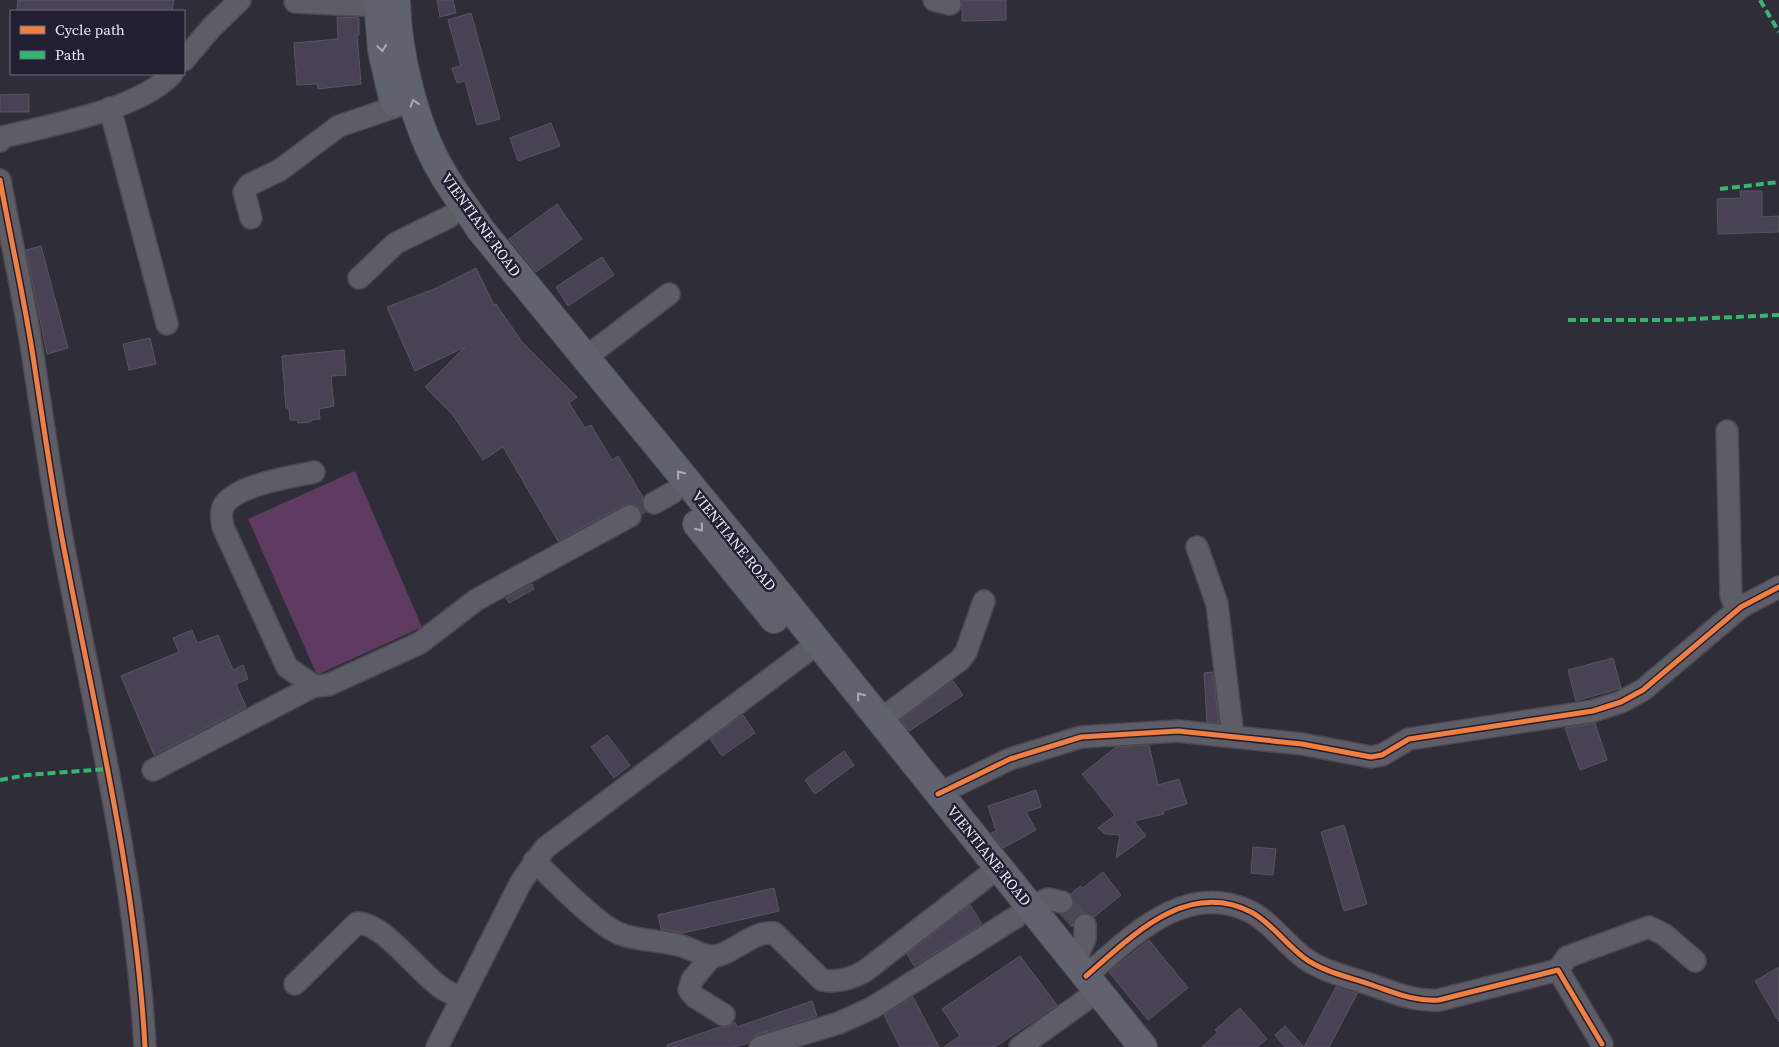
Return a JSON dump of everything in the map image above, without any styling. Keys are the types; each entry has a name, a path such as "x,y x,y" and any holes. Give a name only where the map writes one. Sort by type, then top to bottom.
{"main road":[{"path":"384,2 382,51 395,107 412,150 449,217 572,367 663,498 811,649 985,878 1023,912 1081,980 1122,1047"},
{"name":"VIENTIANE ROAD","path":"384,2 423,132 441,172 480,229 584,358 811,649 880,720 938,794 1023,912 1081,980 1143,1047"}],"street":[{"path":"185,59 211,28 240,0"},
{"path":"294,2 384,2"},
{"path":"1,138 110,108 154,90 171,75"},
{"path":"251,218 244,192 249,185 280,170 339,126 395,107"},
{"path":"110,108 167,324"},
{"path":"0,180 34,362 42,422 66,560 96,701 136,935 145,1047"},
{"path":"360,278 396,244 449,217"},
{"path":"584,358 669,294"},
{"path":"1727,430 1731,596 1733,601 1741,607"},
{"path":"314,472 256,485 233,498 223,507 221,517 223,527 287,666 314,686"},
{"path":"153,770 314,686 328,685 420,643 476,600 630,516"},
{"path":"1196,547 1217,604 1234,736"},
{"path":"938,794 1010,759 1081,737 1178,731 1302,744 1371,757 1382,755 1409,739 1593,711 1621,702 1643,690 1741,607 1779,587"},
{"path":"880,720 960,660 966,652 984,601"},
{"path":"437,1047 521,882 534,861 553,840 811,649"},
{"path":"534,861 598,919 619,934 678,944 710,956 718,956 766,932 774,933 822,980 831,982 844,980 864,970 985,878"},
{"path":"760,1047 839,1023 872,1008 1023,912 1048,899 1062,902"},
{"path":"1020,1047 1081,980 1136,933 1160,917 1185,905 1206,902 1220,902 1252,913 1304,958 1325,968 1422,1002 1439,1000 1558,970 1567,957 1649,927 1665,936 1695,961"},
{"path":"295,984 357,923 366,923 379,931 443,989 461,998"},
{"path":"1081,980 1085,926"},
{"path":"710,956 692,980 689,990 695,997 724,1014"},
{"path":"1558,970 1602,1044"}],"shaded area":[{"path":"355,471 422,627 317,675 248,519"}],"building":[{"path":"18,0 174,0 172,10 17,10"},
{"path":"437,0 453,0 456,13 440,17"},
{"path":"962,0 1006,0 1006,20 962,21"},
{"path":"471,13 500,119 477,125 465,81 457,83 452,68 461,66 448,20"},
{"path":"337,17 359,18 359,35 357,35 361,84 318,89 317,84 297,85 294,43 338,39"},
{"path":"29,94 29,112 0,112 0,95"},
{"path":"551,123 560,146 518,161 510,138"},
{"path":"1740,191 1762,191 1762,217 1779,216 1779,232 1718,234 1717,199 1741,198"},
{"path":"557,204 582,239 536,272 509,239"},
{"path":"41,246 68,348 47,354 26,250"},
{"path":"602,257 614,275 568,306 556,287"},
{"path":"476,268 494,305 496,304 522,342 577,397 569,403 585,428 591,425 612,460 618,456 643,497 642,503 646,512 642,514 636,505 624,505 558,541 503,447 483,460 452,414 425,387 465,347 415,371 387,307 434,289"},
{"path":"150,338 156,364 129,370 123,344"},
{"path":"344,350 346,375 331,376 334,406 319,409 320,419 311,420 311,422 298,423 297,420 290,420 289,408 286,408 282,356"},
{"path":"532,584 534,589 509,603 506,598"},
{"path":"192,630 197,643 218,635 233,670 243,665 248,679 236,684 246,707 154,755 121,676 179,652 173,638"},
{"path":"1613,658 1621,688 1576,701 1568,670"},
{"path":"1213,672 1219,723 1207,722 1204,673"},
{"path":"953,681 963,695 909,731 900,720"},
{"path":"743,715 755,733 722,756 710,739"},
{"path":"1595,723 1607,760 1580,770 1565,728"},
{"path":"607,735 630,765 614,778 591,747"},
{"path":"1149,745 1158,785 1179,779 1187,804 1163,811 1164,814 1134,821 1146,836 1116,858 1120,835 1105,834 1098,828 1115,815 1082,774 1116,747"},
{"path":"844,751 854,765 815,794 805,780"},
{"path":"1036,790 1041,807 1026,812 1036,830 1003,848 991,833 996,831 988,806"},
{"path":"1344,825 1367,904 1344,911 1321,832"},
{"path":"1253,847 1276,849 1273,875 1251,873"},
{"path":"1103,872 1121,895 1094,917 1085,913 1078,914 1074,919 1072,927 1061,914 1071,911 1074,905 1071,894 1080,886 1083,888"},
{"path":"774,888 779,911 683,933 661,929 658,915"},
{"path":"970,905 982,924 914,966 907,954"},
{"path":"1149,940 1188,988 1148,1020 1109,972"},
{"path":"1020,956 1057,1005 995,1047 944,1047 960,1036 942,1009"},
{"path":"1779,967 1779,1022 1755,981"},
{"path":"1336,987 1357,994 1329,1047 1304,1047"},
{"path":"913,997 939,1047 900,1047 884,1015"},
{"path":"812,1001 817,1016 756,1035 746,1044 733,1047 667,1047 667,1045 720,1027 729,1026 735,1022 737,1027"},
{"path":"1240,1008 1267,1039 1257,1047 1202,1047 1218,1032 1215,1030"},
{"path":"1285,1026 1304,1047 1285,1047 1275,1035"}],"tunnel":[{"path":"1062,902 1085,925"}],"marked path":[{"path":"1760,0 1779,32"},
{"path":"1720,189 1779,182"},
{"path":"1568,320 1671,320 1779,315"},
{"path":"0,780 27,775 107,769"}],"cycle path":[{"path":"0,180 30,340 61,535 114,802 133,924 145,1047"},
{"path":"938,794 1010,759 1081,737 1178,731 1302,744 1371,757 1382,755 1409,739 1593,711 1621,702 1643,690 1741,607 1779,587"},
{"path":"1086,976 1141,930 1161,917 1182,907 1204,903 1227,904 1258,916 1310,962 1335,973 1412,998 1439,1000 1558,970 1602,1044"}]}
